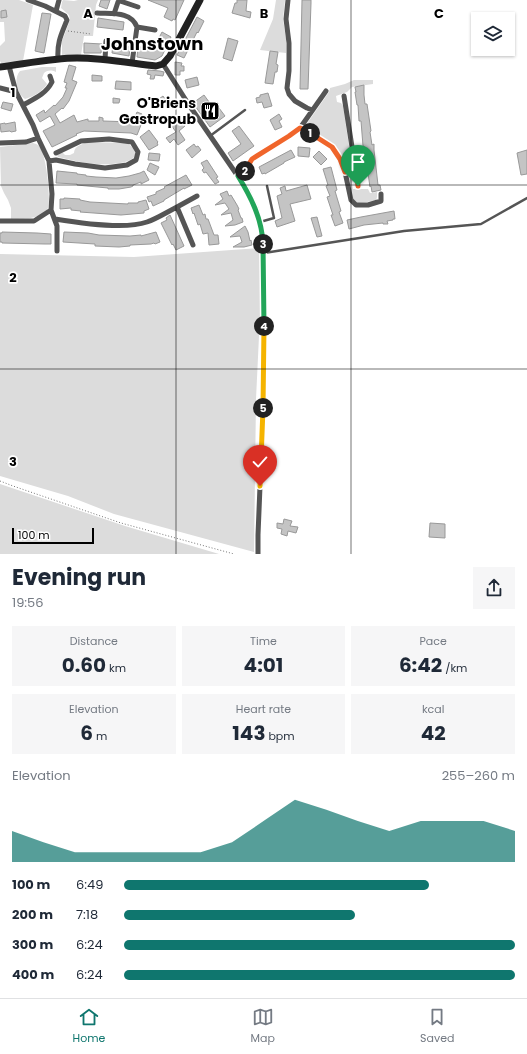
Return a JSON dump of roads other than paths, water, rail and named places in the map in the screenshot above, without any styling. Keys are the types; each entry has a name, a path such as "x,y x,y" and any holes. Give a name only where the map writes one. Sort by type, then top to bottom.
{"street":[{"path":"28,0 65,16 67,20 59,41 58,59"},
{"path":"56,11 59,0"},
{"path":"0,67 76,58 156,66 163,64 170,56 200,0"},
{"path":"288,0 286,19 289,43 289,71 287,88 289,94 295,101 312,110"},
{"path":"114,14 118,2 120,1 138,7"},
{"path":"97,13 131,17 135,22 137,27 132,63"},
{"path":"137,27 155,30"},
{"path":"105,60 106,41"},
{"path":"163,64 209,136 248,191 256,208 263,236 264,389 258,554"},
{"path":"9,66 16,92 49,161 52,194 51,210 57,226 57,251"},
{"path":"23,105 38,98 49,88 52,82 50,76"},
{"path":"0,88 16,92"},
{"path":"238,176 248,168 252,159 300,128 326,91"},
{"path":"344,96 358,186"},
{"path":"300,128 318,137 332,147 340,159 345,172 350,200 356,206 368,205 381,201 381,194"},
{"path":"0,143 26,142 38,138"},
{"path":"49,161 56,160 105,168 127,165 136,160 138,152 132,142 109,139 81,140 56,153"},
{"path":"345,172 356,169"},
{"path":"55,219 104,225 127,226 146,222 197,196"},
{"path":"177,207 193,245"},
{"path":"0,221 34,220 51,210"}],"lane":[{"path":"209,136 245,110"},
{"path":"260,222 274,218 267,186"},
{"path":"264,253 404,231 481,224 527,198"}],"place":[{"name":"O'Briens Gastropub","path":"210,111"}],"district":[{"name":"Johnstown","path":"152,43"}]}
